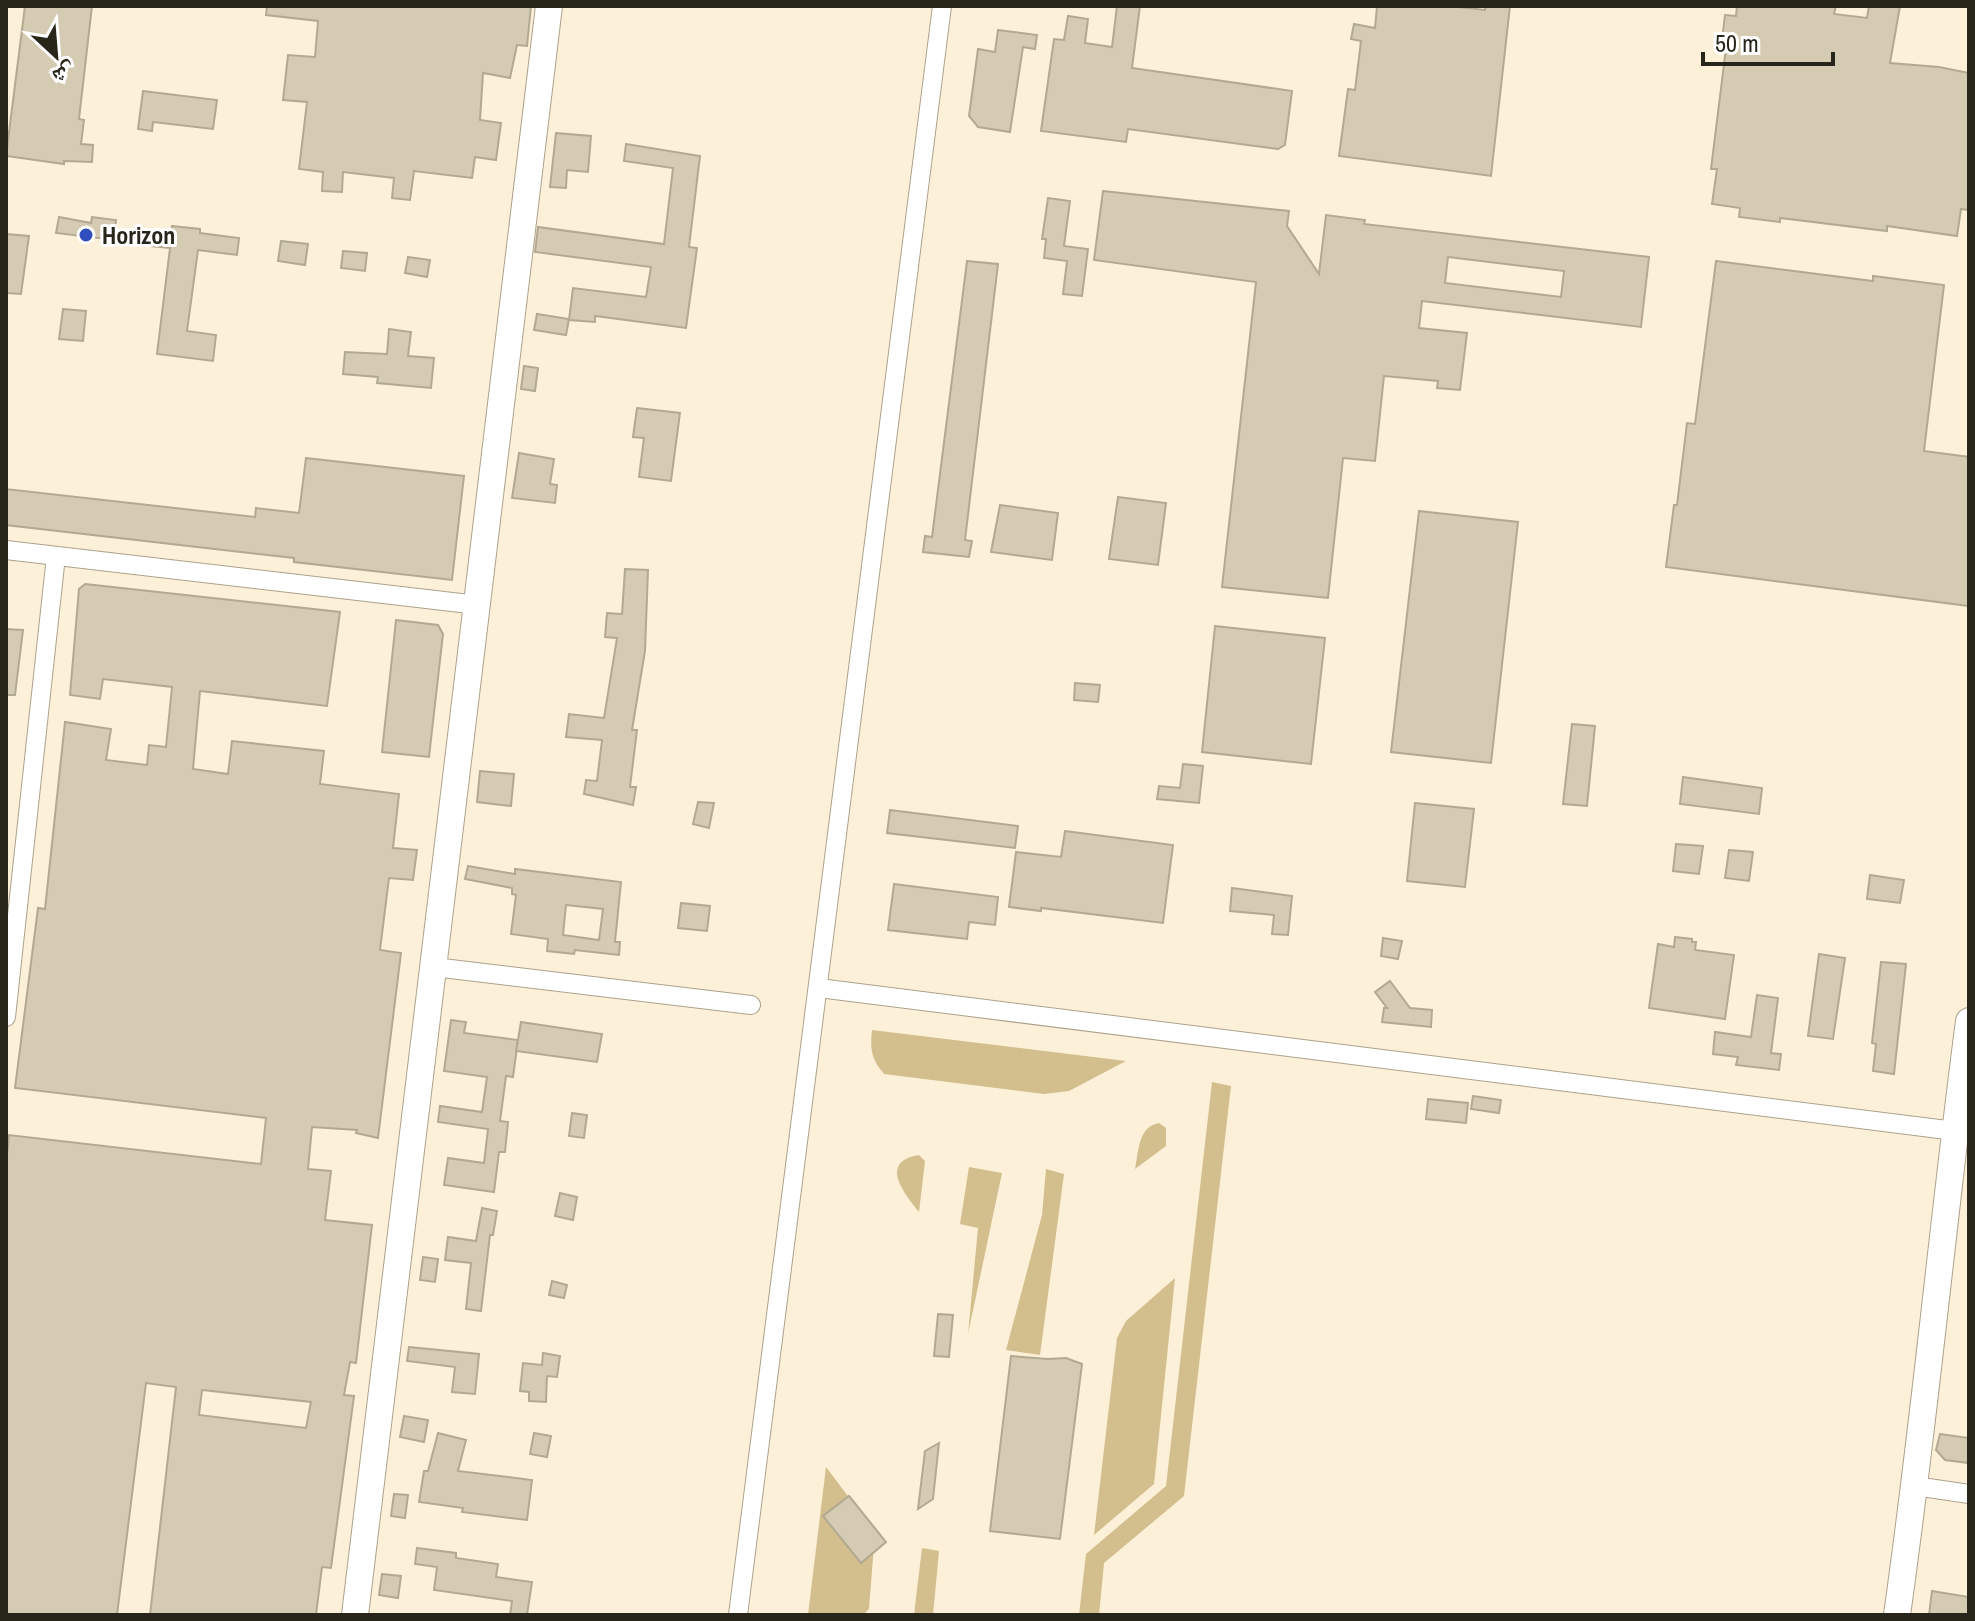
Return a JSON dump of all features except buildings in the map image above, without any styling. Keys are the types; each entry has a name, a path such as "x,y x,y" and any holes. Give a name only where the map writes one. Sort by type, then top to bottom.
{"main road":[{"path":"355,1615 549,6"},
{"path":"1897,1615 1969,1021"}],"street":[{"path":"738,1615 942,6"},
{"path":"6,550 478,605"},
{"path":"6,1017 56,556"},
{"path":"434,967 751,1005"},
{"path":"819,988 1955,1131"},
{"path":"1915,1486 1969,1494"}],"shaded area":[{"path":"872,1030 1126,1061 1069,1091 1044,1094 884,1074 872,1054"},
{"path":"1212,1082 1231,1086 1184,1496 1104,1563 1099,1615 1079,1615 1086,1554 1166,1486"},
{"path":"1159,1123 1166,1128 1166,1146 1135,1169 1143,1134"},
{"path":"919,1155 925,1161 919,1212 902,1188 897,1172 899,1164"},
{"path":"969,1167 1002,1173 968,1334 978,1228 960,1224"},
{"path":"1046,1169 1064,1174 1040,1355 1006,1350 1042,1215"},
{"path":"1175,1278 1154,1484 1094,1535 1117,1338 1126,1321"},
{"path":"826,1467 875,1532 869,1609 863,1615 808,1615"},
{"path":"922,1548 939,1551 933,1615 914,1615"}],"place":[{"name":"Horizon","path":"86,235"}]}
